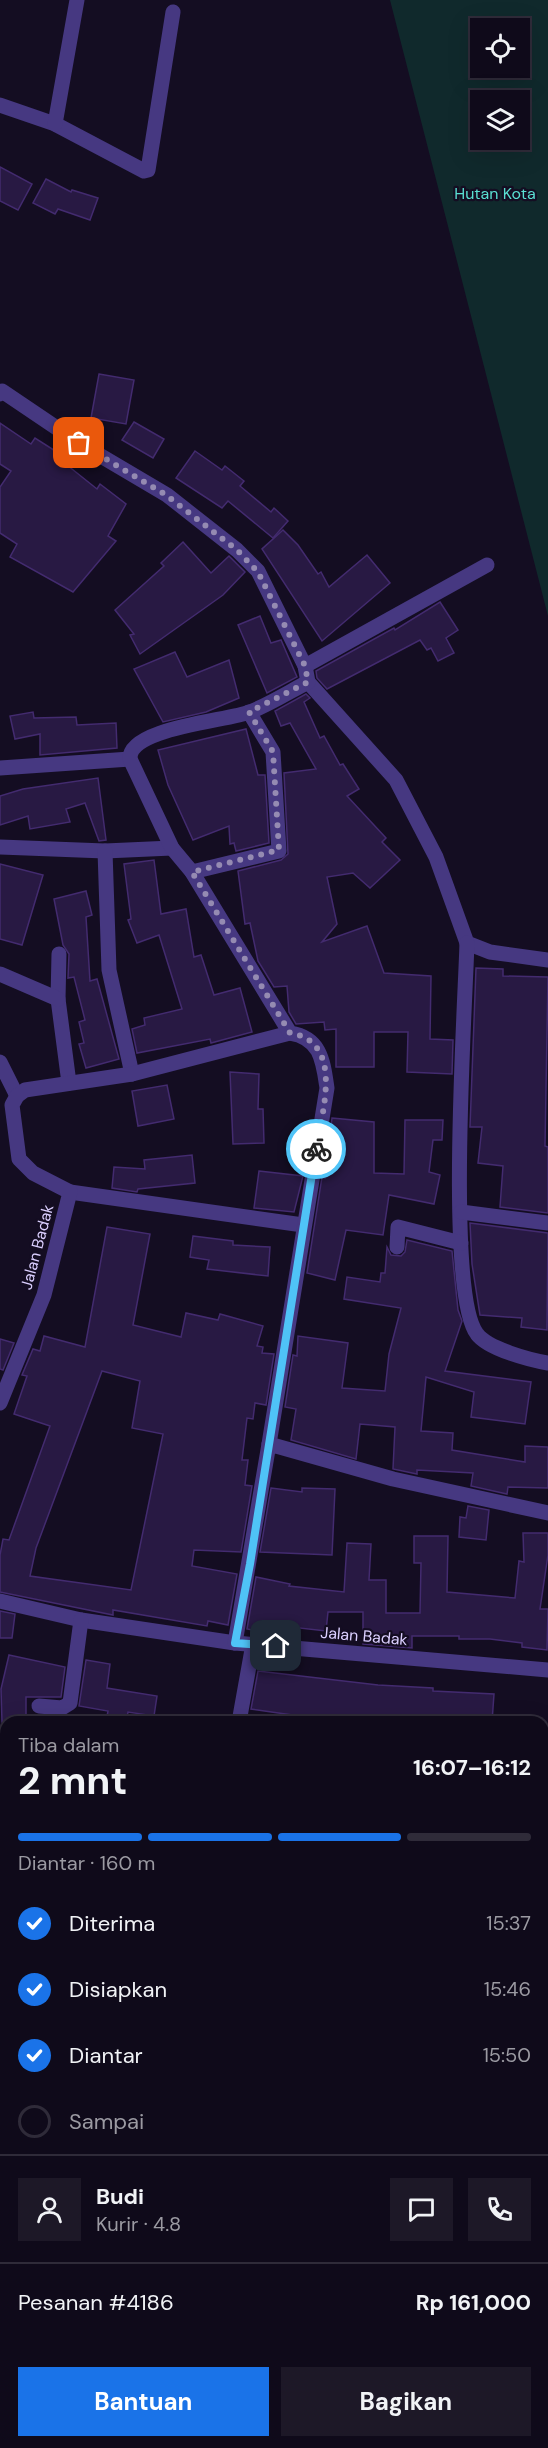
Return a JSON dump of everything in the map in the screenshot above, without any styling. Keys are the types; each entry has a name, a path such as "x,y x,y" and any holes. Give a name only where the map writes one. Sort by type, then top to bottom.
{"street":[{"path":"55,124 77,0"},
{"path":"0,105 55,124 144,171 148,170 173,12"},
{"path":"1,391 79,443 166,495 237,550 258,572 305,666 308,682 396,780 436,857 467,943 461,1212 461,1243 467,1313 475,1332 481,1339 496,1347 548,1364"},
{"path":"305,666 487,564"},
{"path":"290,1033 192,872 172,848 130,759 132,746 154,734 249,712 308,682"},
{"path":"192,872 279,850 273,752 249,712"},
{"path":"0,768 130,759"},
{"path":"0,847 105,850 172,848"},
{"path":"105,850 109,970 132,1074"},
{"path":"467,943 490,952 548,960"},
{"path":"59,954 58,999 69,1083"},
{"path":"0,974 58,999"},
{"path":"0,1062 21,1093 132,1074 290,1033 302,1035 315,1044 323,1058 327,1088 235,1643"},
{"name":"Jalan Badak","path":"0,1403 44,1296 69,1192 33,1173 19,1159 12,1105 21,1093"},
{"path":"69,1192 303,1225"},
{"path":"461,1212 548,1223"},
{"path":"397,1247 398,1227 461,1243"},
{"path":"269,1444 393,1479 548,1513"},
{"name":"Jalan Badak","path":"0,1601 81,1620 235,1643 548,1670"},
{"path":"39,1706 62,1708 70,1703 81,1620"},
{"path":"240,1716 253,1644"}],"green space":[{"name":"Hutan Kota","path":"390,0 548,0 548,616"}],"building":[{"path":"0,167 32,184 18,210 0,201"},
{"path":"46,179 71,192 72,190 98,198 90,220 58,209 55,214 33,203"},
{"path":"99,374 134,380 126,424 91,418"},
{"path":"134,422 164,439 153,458 122,440"},
{"path":"0,423 31,444 35,438 60,454 57,457 97,489 100,484 126,504 108,536 116,541 73,592 10,557 17,544 0,533 0,487 11,471 0,464"},
{"path":"195,451 222,470 225,466 244,481 240,486 271,512 274,508 288,521 273,538 228,501 222,508 176,478"},
{"path":"283,530 298,545 318,574 321,572 329,587 367,555 390,583 322,641 262,549"},
{"path":"183,542 211,573 229,556 245,572 223,595 140,654 130,635 134,634 115,610 164,566 161,563"},
{"path":"440,602 458,630 446,638 454,653 438,661 431,648 427,650 420,640 327,689 317,678 316,671 394,628 395,630"},
{"path":"260,616 271,643 281,640 297,677 267,693 238,625"},
{"path":"175,652 187,677 229,660 239,698 206,712 163,722 134,669"},
{"path":"306,694 310,698 304,702 320,738 324,736 340,765 343,764 359,789 347,796 386,838 382,842 400,860 370,888 353,873 327,877 337,924 322,942 367,926 384,973 431,976 430,1039 453,1040 452,1074 407,1072 408,1032 374,1032 374,1067 336,1067 336,1029 325,1030 324,1022 296,1024 289,1012 287,986 274,987 258,961 250,923 245,924 238,871 281,860 288,854 284,773 316,769 290,723 281,726 275,711"},
{"path":"33,712 34,718 76,717 77,725 116,723 117,748 40,755 40,734 15,739 10,716"},
{"path":"246,729 258,775 265,775 269,843 236,851 234,843 230,844 229,826 193,840 168,785 158,750"},
{"path":"98,778 106,840 99,841 85,803 66,809 70,822 30,829 28,816 0,825 0,796 23,789"},
{"path":"154,860 161,914 186,909 194,957 201,955 214,995 240,988 252,1032 211,1043 210,1039 137,1053 132,1029 145,1025 144,1018 182,1009 159,935 137,943 128,920 131,919 124,864"},
{"path":"0,864 43,875 22,945 0,939"},
{"path":"86,891 92,915 86,917 90,981 97,979 119,1059 86,1068 79,1044 84,1043 79,1022 85,1020 74,977 68,978 69,954 63,945 54,899"},
{"path":"476,968 503,969 503,976 548,977 545,1146 548,1147 548,1213 500,1207 503,1166 478,1163 482,1127 470,1127"},
{"path":"230,1072 259,1074 258,1109 263,1109 264,1143 233,1144"},
{"path":"167,1085 174,1119 138,1126 132,1091"},
{"path":"332,1118 374,1122 374,1173 404,1174 405,1120 443,1120 442,1140 433,1140 429,1172 440,1175 434,1204 389,1195 383,1235 346,1230 335,1280 307,1273 322,1177 325,1178"},
{"path":"192,1155 195,1183 138,1189 137,1192 112,1188 114,1167 145,1169 144,1160"},
{"path":"259,1171 303,1176 294,1212 254,1208"},
{"path":"470,1223 548,1233 547,1330 521,1327 522,1318 480,1315 472,1264"},
{"path":"107,1227 150,1234 133,1325 181,1337 186,1313 218,1320 220,1314 263,1326 257,1346 263,1347 262,1353 274,1354 266,1405 255,1403 253,1419 247,1418 242,1460 248,1460 245,1485 252,1486 241,1552 194,1550 192,1566 237,1574 228,1625 208,1621 207,1626 113,1610 113,1615 0,1592 0,1555 3,1539 9,1540 50,1426 14,1414 27,1376 22,1375 33,1349 40,1351 44,1336 85,1347","holes":["102,1371 140,1381 132,1428 163,1434 131,1590 30,1576 36,1548"]},
{"path":"193,1236 233,1241 233,1245 270,1247 268,1276 207,1269 209,1260 190,1257"},
{"path":"407,1240 452,1251 458,1310 462,1321 445,1371 531,1382 525,1424 471,1417 474,1392 426,1377 421,1431 453,1433 452,1450 525,1462 525,1446 548,1447 548,1488 508,1487 507,1494 471,1486 473,1473 417,1470 417,1474 393,1469 395,1427 360,1424 356,1459 291,1440 296,1409 285,1407 293,1355 297,1356 298,1336 348,1343 342,1388 385,1391 389,1354 401,1308 344,1299 347,1277 380,1282 381,1273 385,1273 387,1247 391,1255 401,1256 405,1252"},
{"path":"0,1339 14,1343 3,1370 0,1369"},
{"path":"271,1488 302,1492 302,1488 335,1489 332,1555 260,1552"},
{"path":"468,1506 489,1510 486,1540 459,1537 460,1517 466,1518"},
{"path":"523,1533 548,1533 548,1555 540,1609 548,1609 547,1650 522,1647 522,1643 490,1639 459,1639 459,1636 412,1636 412,1648 363,1644 363,1612 328,1612 326,1631 282,1626 281,1636 247,1629 256,1577 290,1584 289,1586 344,1592 347,1543 371,1544 369,1580 386,1580 386,1613 420,1613 421,1563 414,1563 414,1536 448,1536 447,1592 515,1598 519,1561 524,1562"},
{"path":"0,1611 15,1614 12,1638 0,1638"},
{"path":"9,1655 65,1667 61,1697 26,1697 26,1716 2,1716 1,1689"},
{"path":"86,1660 110,1664 107,1688 157,1696 154,1716 128,1712 127,1716 107,1716 108,1711 79,1706"},
{"path":"258,1671 378,1685 433,1688 433,1691 494,1694 492,1716 292,1716 251,1709"}],"way so far":[{"path":"79,443 166,495 237,550 258,572 305,666 308,682 249,712 273,752 276,769 279,850 192,872 290,1033 302,1035 315,1044 323,1058 327,1088 316,1149"}],"route":[{"path":"276,1646 235,1643 250,1564 316,1149"}]}
